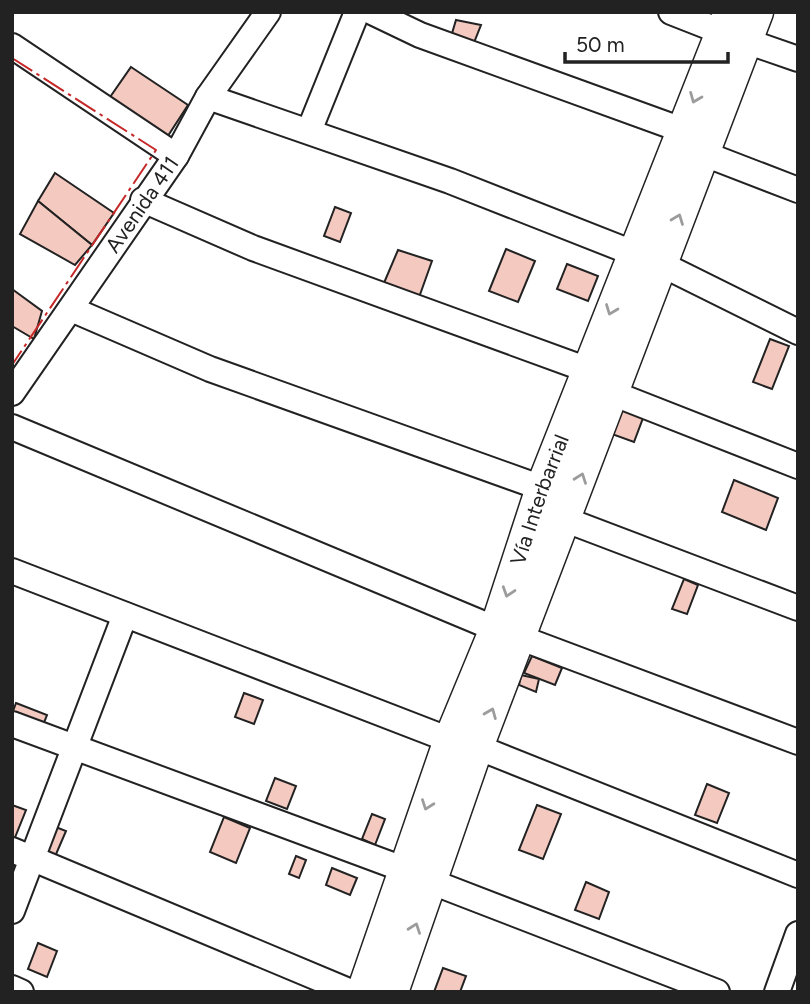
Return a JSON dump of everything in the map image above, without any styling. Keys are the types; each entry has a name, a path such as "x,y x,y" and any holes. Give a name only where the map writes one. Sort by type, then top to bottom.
{"main road":[{"name":"Vía Interbarrial","path":"508,633 542,488 588,370 647,258 739,24"},
{"name":"Vía Interbarrial","path":"392,992 418,876 463,744 508,633 566,520 612,393 647,258"},
{"name":"Vía Interbarrial","path":"363,992 418,876"}],"street":[{"name":"Avenida 411","path":"12,393 176,156 208,97 268,12"},
{"path":"309,131 358,12"},
{"path":"372,12 420,35 692,142 798,190"},
{"path":"671,12 739,24 798,59"},
{"path":"12,46 176,156"},
{"path":"208,97 450,181 647,258 798,332"},
{"path":"143,200 253,248 588,370"},
{"path":"71,309 210,369 542,488"},
{"path":"612,393 798,466"},
{"path":"12,427 508,633 798,742"},
{"path":"566,520 798,608"},
{"path":"12,571 798,875"},
{"path":"12,911 22,854 73,749 125,615"},
{"path":"12,724 418,876 717,992"},
{"path":"22,854 351,992"},
{"path":"777,992 798,934"},
{"path":"12,989 21,992"}],"building":[{"path":"456,20 481,25 473,45 450,40"},
{"path":"131,67 188,105 162,145 108,100"},
{"path":"55,173 114,213 92,245 38,201"},
{"path":"38,201 92,245 75,265 20,234"},
{"path":"335,207 351,213 340,242 324,236"},
{"path":"506,249 535,261 518,302 489,291"},
{"path":"398,250 432,261 417,303 381,290"},
{"path":"567,264 598,276 588,301 557,289"},
{"path":"12,289 42,311 34,339 12,326"},
{"path":"770,339 789,346 772,389 753,382"},
{"path":"619,409 643,418 634,442 609,433"},
{"path":"734,480 778,498 766,530 722,512"},
{"path":"684,579 698,585 687,614 672,609"},
{"path":"532,656 562,668 555,685 524,673"},
{"path":"521,675 539,679 536,692 519,685"},
{"path":"244,693 263,700 254,724 235,717"},
{"path":"16,703 47,715 41,730 12,714"},
{"path":"275,778 296,786 287,809 266,801"},
{"path":"707,784 729,793 717,823 695,815"},
{"path":"12,805 26,810 12,845"},
{"path":"537,805 561,814 543,859 519,850"},
{"path":"372,814 385,819 375,845 362,839"},
{"path":"224,817 250,828 236,863 210,852"},
{"path":"48,824 66,831 54,859 37,852"},
{"path":"296,856 306,860 299,878 289,874"},
{"path":"332,868 357,878 350,895 326,885"},
{"path":"586,882 609,892 599,919 575,910"},
{"path":"38,943 57,951 47,977 28,969"},
{"path":"443,968 466,976 460,992 434,992"}],"power":[{"path":"12,58 156,150 12,365"}]}
